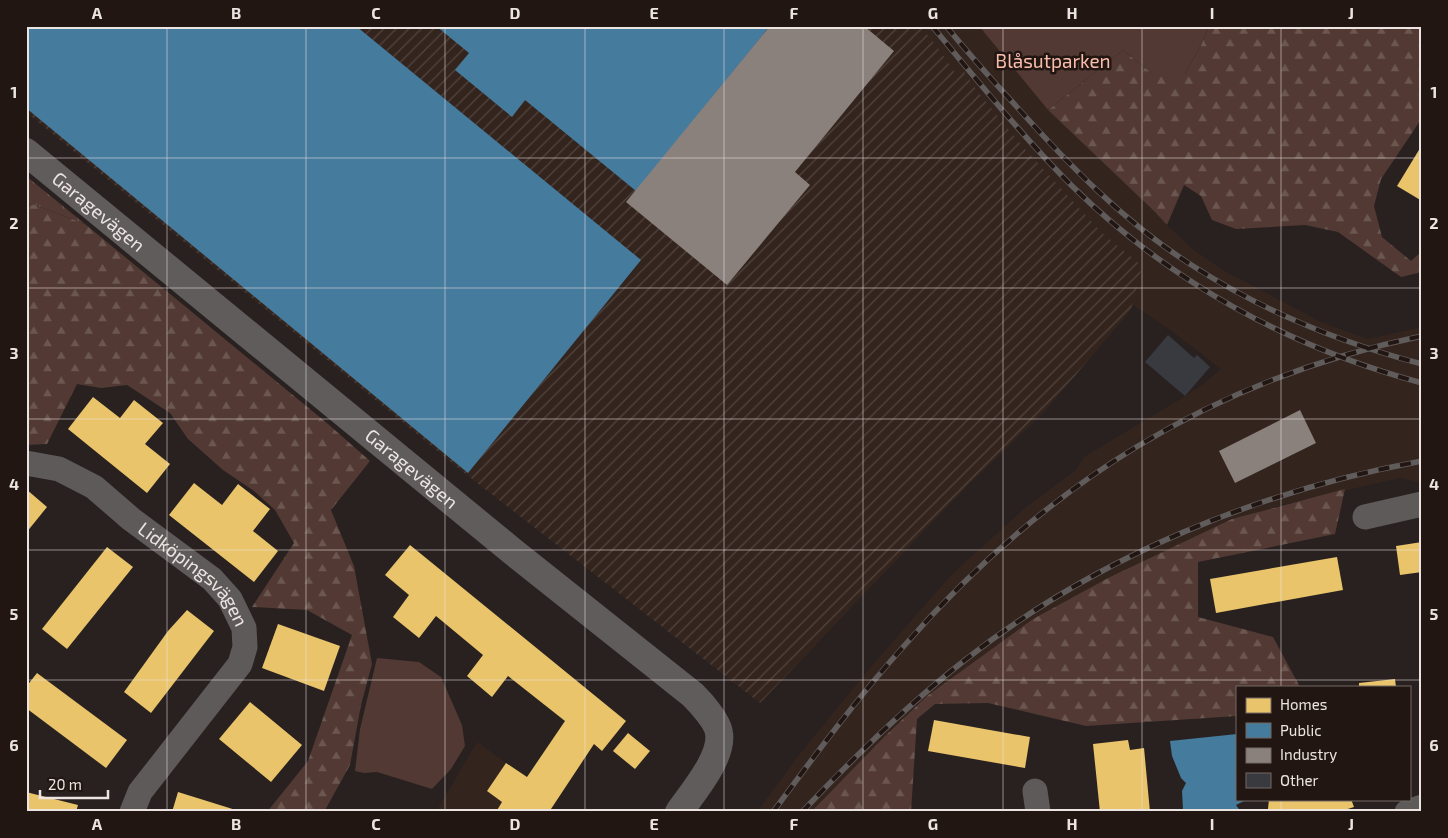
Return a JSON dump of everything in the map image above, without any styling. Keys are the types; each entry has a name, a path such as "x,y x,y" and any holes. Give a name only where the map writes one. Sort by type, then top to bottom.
{"street":[{"name":"Garagevägen","path":"26,152 512,551 693,695 705,707 720,733 715,760 679,812"},
{"name":"Lidköpingsvägen","path":"26,462 59,469 94,487 131,519 212,579 230,599 244,628 246,647 240,664 140,792 132,812"},
{"path":"1365,516 1422,504"},
{"path":"1407,812 1422,807"}],"shaded area":[{"path":"26,26 920,26 956,74 963,70 977,91 1024,148 1101,232 1142,266 1131,310 1044,412 969,484 760,703 463,472 26,112"},
{"path":"916,26 979,26 1048,110 1194,250 1223,270 1323,323 1368,339 1422,327 1422,483 1400,478 1281,505 1192,539 1149,558 1033,619 927,696 811,812 757,812 798,756 874,663 951,575 1027,506 1075,471 1084,457 1182,398 1202,385 1221,369 1169,329 1130,303"},
{"path":"477,742 506,763 487,791 502,802 496,812 436,812"}],"green space":[{"name":"Blåsutparken","path":"979,26 1209,26 1185,74 1170,78 1152,73 1123,50 1048,110"},
{"path":"1209,26 1422,26 1422,118 1381,179 1374,206 1382,237 1411,261 1422,251 1422,272 1401,277 1338,232 1305,225 1236,229 1212,220 1201,196 1184,185 1167,225 1048,110 1123,50 1152,73 1185,74"},
{"path":"26,176 85,224 35,205 26,204"},
{"path":"26,204 35,205 85,224 328,424 370,461 331,510 354,566 372,664 361,705 350,765 324,812 267,812 308,761 352,635 307,610 252,607 294,543 275,510 254,491 223,470 188,439 170,413 127,385 101,388 77,384 47,444 26,445"},
{"path":"1345,489 1335,534 1198,562 1198,617 1273,637 1299,686 1236,686 1236,716 1086,726 988,703 935,704 917,719 911,812 811,812 927,696 1033,619 1110,577 1232,519"},
{"path":"377,658 419,662 441,677 462,725 465,746 451,769 432,789 377,772 364,773 355,771 360,729"}],"building: Homes":[{"path":"1422,145 1422,201 1397,186"},
{"path":"93,397 120,418 134,400 163,423 145,444 170,464 147,493 68,429"},
{"path":"194,483 222,505 238,484 270,509 253,531 278,551 254,582 169,515"},
{"path":"26,489 47,507 26,533"},
{"path":"1422,542 1422,572 1400,575 1396,546"},
{"path":"410,545 626,721 602,751 594,744 549,812 496,812 502,802 487,791 506,763 527,777 565,721 508,676 492,697 467,676 483,655 436,616 419,638 393,617 409,595 385,575"},
{"path":"107,547 133,567 67,649 42,629"},
{"path":"1337,557 1343,590 1216,613 1210,579"},
{"path":"187,610 214,631 151,713 124,692 168,631"},
{"path":"278,624 340,646 324,691 262,668"},
{"path":"37,673 127,740 106,768 26,708 26,687"},
{"path":"1395,679 1396,686 1359,686 1359,683"},
{"path":"250,702 302,745 271,782 219,739"},
{"path":"934,720 1030,737 1025,768 928,751"},
{"path":"628,733 650,751 635,769 613,751"},
{"path":"1128,740 1130,750 1144,748 1150,812 1100,812 1093,744"},
{"path":"26,792 78,805 76,812 26,812"},
{"path":"178,792 239,811 239,812 172,812"},
{"path":"1269,800 1351,800 1354,807 1338,812 1269,812"}],"building: Public":[{"path":"26,26 356,26 641,260 468,473 26,108"},
{"path":"436,26 770,26 636,191 525,100 512,117 455,70 469,53"},
{"path":"1236,734 1236,800 1244,801 1236,805 1241,812 1180,812 1183,810 1182,791 1186,783 1181,778 1172,756 1170,741"}],"building: Industry":[{"path":"770,26 864,26 894,51 795,172 810,185 727,285 626,202"},
{"path":"1300,410 1316,443 1235,483 1219,451"}],"building: Other":[{"path":"1168,335 1194,358 1197,355 1210,367 1185,396 1145,362"}],"railway":[{"path":"932,26 1001,108 1072,186 1110,221 1149,252 1191,281 1279,331 1325,351 1422,383"},
{"path":"946,26 998,86 1077,171 1121,212 1168,249 1220,282 1303,324 1332,336 1422,364"},
{"path":"773,812 853,706 904,646 958,588 1015,535 1074,488 1137,447 1202,411 1272,380 1345,355 1422,336"},
{"path":"802,812 880,733 943,678 1016,623 1069,590 1124,560 1181,533 1240,510 1300,490 1422,461"}]}
